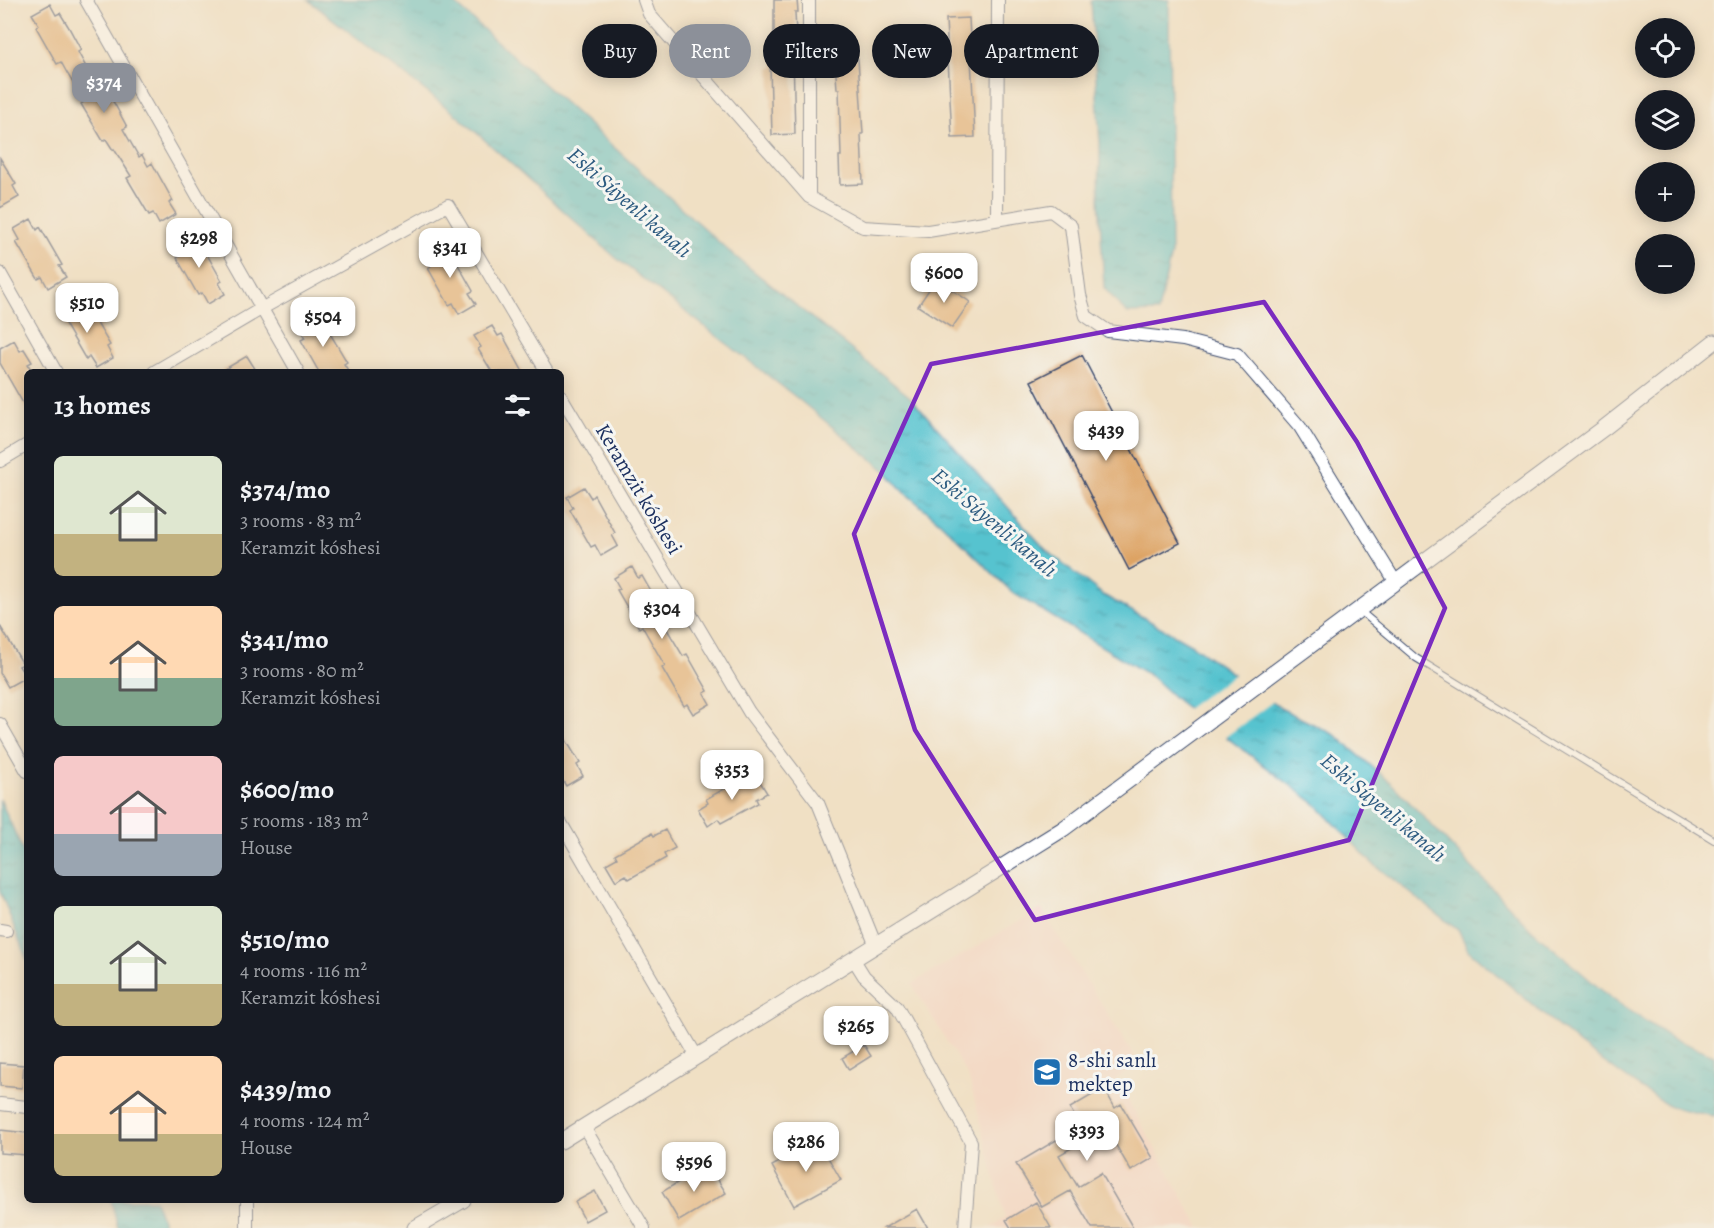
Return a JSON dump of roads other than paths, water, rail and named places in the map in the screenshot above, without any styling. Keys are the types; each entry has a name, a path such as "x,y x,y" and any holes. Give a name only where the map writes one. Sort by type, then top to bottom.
{"street":[{"path":"86,0 296,369"},
{"path":"644,0 649,14 808,197 863,227 928,231 1051,211 1071,226 1080,295 1086,316 1108,331 1183,340 1237,354 1300,427 1395,581"},
{"path":"808,197 809,0"},
{"path":"997,219 998,0"},
{"path":"159,369 261,309 448,206 545,369"},
{"path":"0,273 54,369"},
{"path":"564,1139 1064,829 1604,428 1714,342"},
{"name":"Keramzit kóshesi","path":"564,401 749,712 818,802 876,946"},
{"path":"0,461 24,448"},
{"path":"0,724 24,766"},
{"path":"564,828 697,1057"},
{"path":"854,960 864,976 897,1007 971,1142 965,1228"},
{"path":"0,1104 24,1107"},
{"path":"584,1127 644,1228"},
{"path":"246,1203 247,1228"},
{"path":"415,1228 458,1203"}],"lane":[{"path":"1358,609 1416,658 1714,840"}],"water":[{"name":"Eski Súyenli kanalı","path":"308,0 451,0 731,253 909,396 1045,549 1103,595 1192,645 1282,709 1335,735 1390,782 1532,930 1612,999 1671,1038 1714,1055 1714,1116 1670,1107 1580,1045 1468,950 1459,931 1372,863 1317,805 1178,701 1151,676 1013,593 940,522 902,490 887,472 797,398 616,258 459,117"},
{"path":"1091,0 1169,0 1171,254 1158,312 1127,313 1104,288 1096,78 1099,78 1099,24 1092,24"},
{"path":"0,799 24,853 24,952 0,891"},
{"path":"112,1203 156,1203 165,1228 118,1228"}],"place":[{"name":"8-shi sanlı mektep","path":"1047,1072"}]}
